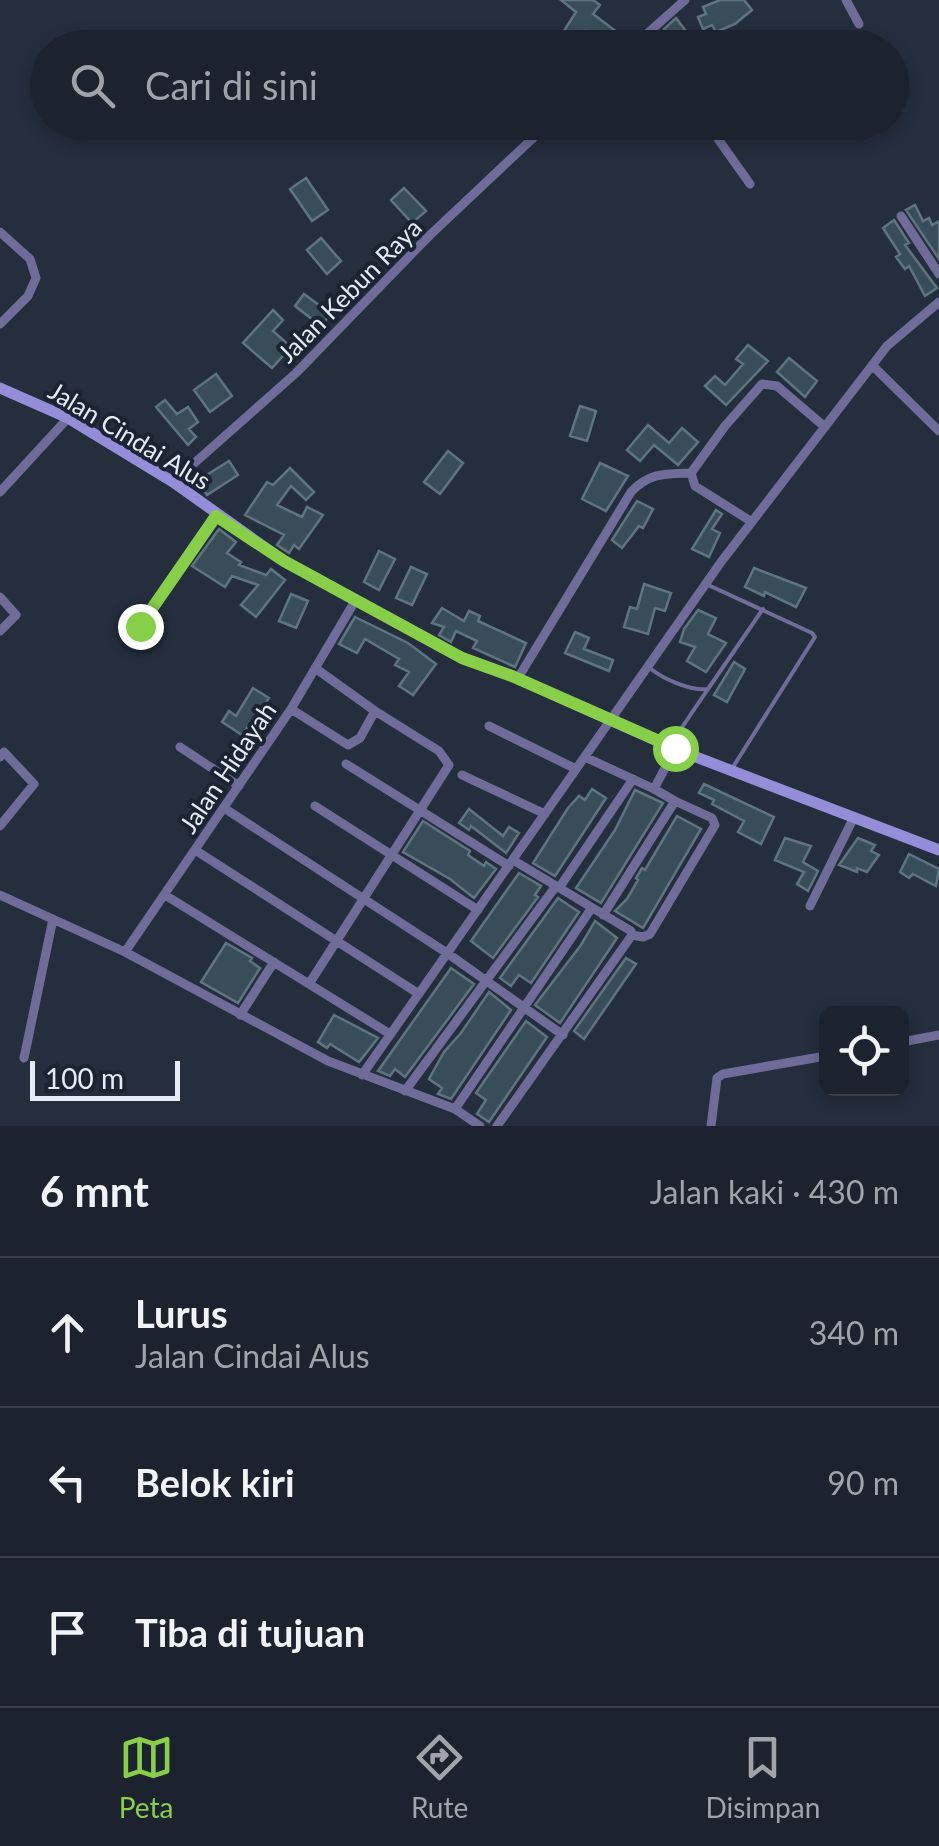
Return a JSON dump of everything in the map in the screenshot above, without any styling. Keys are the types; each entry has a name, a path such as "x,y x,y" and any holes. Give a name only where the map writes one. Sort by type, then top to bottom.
{"street":[{"path":"657,30 685,0"},
{"path":"846,0 859,24"},
{"name":"Jalan Kebun Raya","path":"173,482 296,373 531,140"},
{"path":"719,140 750,184"},
{"path":"901,216 939,274"},
{"path":"0,232 30,259 36,278 28,296 0,324"},
{"path":"362,1075 752,522 887,346 939,302"},
{"path":"872,365 939,431"},
{"path":"752,522 695,486 692,473 725,426 762,384 777,386 824,427"},
{"name":"Jalan Cindai Alus","path":"0,388 68,418 173,482 284,561 462,658 518,678 672,747 939,850"},
{"path":"0,492 68,418"},
{"path":"518,678 631,492 661,472 692,473"},
{"path":"140,626 216,516"},
{"path":"0,598 16,615 0,631"},
{"name":"Jalan Hidayah","path":"125,952 292,709 355,601"},
{"path":"308,984 448,769 448,761 439,751 315,668"},
{"path":"292,709 348,746 360,738 375,711"},
{"path":"489,726 576,770"},
{"path":"180,747 239,786"},
{"path":"654,789 672,747"},
{"path":"0,756 4,752 34,784 0,826"},
{"path":"585,757 712,818 716,825 650,934 632,935"},
{"path":"346,764 558,887 632,935"},
{"path":"462,776 545,814"},
{"path":"406,1091 634,779"},
{"path":"603,915 675,801"},
{"path":"315,806 478,910"},
{"path":"224,808 447,954 562,1035"},
{"path":"810,906 854,817"},
{"path":"195,850 418,994"},
{"path":"0,894 125,952 362,1075 454,1109 480,1126"},
{"path":"164,895 390,1034"},
{"path":"454,1109 591,909"},
{"path":"24,1058 53,920"},
{"path":"497,1126 632,935"},
{"path":"240,1015 274,962"},
{"path":"909,1041 939,1035"},
{"path":"712,1126 716,1078 819,1057"}],"lane":[{"path":"706,584 815,637 730,770"},
{"path":"672,747 763,609"},
{"path":"647,666 662,678 698,690 708,689"}],"building":[{"path":"561,0 593,0 600,5 593,14 614,30 565,30 576,12"},
{"path":"720,0 744,0 752,10 735,24 715,30 712,25 703,29 698,17 706,14 703,7"},
{"path":"676,18 686,30 665,30"},
{"path":"306,178 328,210 312,221 290,189"},
{"path":"404,188 426,211 412,223 391,200"},
{"path":"915,205 923,221 929,218 932,225 939,221 939,259 906,210"},
{"path":"894,220 909,243 905,245 937,288 925,296 909,266 905,269 896,257 900,254 883,228"},
{"path":"321,238 341,261 327,274 307,250"},
{"path":"304,294 331,314 321,326 295,306"},
{"path":"273,310 283,320 273,331 291,347 272,368 243,343"},
{"path":"748,345 768,361 726,405 705,386 715,376 725,385 743,364 736,359"},
{"path":"789,358 817,381 805,397 777,372"},
{"path":"216,374 232,396 210,412 194,390"},
{"path":"165,400 177,414 188,407 198,422 189,429 196,437 188,445 156,407"},
{"path":"580,406 596,411 587,441 570,436"},
{"path":"648,425 669,443 682,428 698,442 678,465 654,445 640,461 627,450"},
{"path":"448,451 463,463 440,494 424,482"},
{"path":"229,461 238,475 207,495 197,481"},
{"path":"600,463 628,476 606,511 582,499"},
{"path":"290,468 314,492 306,500 291,486 277,505 302,517 307,507 323,515 299,549 294,545 289,553 277,545 284,535 245,515 267,482 273,485"},
{"path":"637,501 653,509 643,528 639,526 622,548 612,540"},
{"path":"716,510 722,514 712,529 720,533 709,557 692,549"},
{"path":"219,529 236,542 227,553 241,562 239,565 266,575 271,569 285,580 256,617 241,605 258,585 232,576 225,587 192,566"},
{"path":"379,551 395,559 379,590 364,582"},
{"path":"411,567 427,574 412,605 396,598"},
{"path":"754,568 806,588 796,607 745,587"},
{"path":"644,584 671,593 665,611 655,608 648,634 624,627 630,607 637,609"},
{"path":"291,594 308,601 296,628 279,621"},
{"path":"442,608 464,621 469,611 480,616 478,621 526,643 515,667 473,648 477,641 456,631 451,642 439,635 444,627 432,623"},
{"path":"698,610 716,618 708,634 726,643 706,672 687,661 695,647 680,642"},
{"path":"355,617 408,643 436,664 413,695 399,686 409,672 395,665 399,659 365,639 357,653 339,644"},
{"path":"575,632 589,638 584,649 613,660 609,671 565,653"},
{"path":"734,662 745,669 727,702 714,695"},
{"path":"253,688 269,698 242,735 222,722 229,711 236,716"},
{"path":"704,784 774,817 761,844 738,832 744,821 699,793"},
{"path":"592,789 606,798 555,876 533,863 568,808 579,796 585,800"},
{"path":"635,790 663,803 601,903 576,888 615,830"},
{"path":"469,809 503,836 509,827 519,833 506,853 471,826 469,830 459,823"},
{"path":"677,816 701,829 643,928 615,911 627,899 642,868 645,870"},
{"path":"423,821 470,851 468,855 484,866 486,862 496,869 474,898 403,852"},
{"path":"785,838 811,846 803,862 818,871 808,891 797,884 804,872 775,860"},
{"path":"858,838 875,845 871,851 879,855 867,872 839,865"},
{"path":"909,854 939,869 936,886 900,872"},
{"path":"519,873 541,886 535,895 538,897 493,958 471,941"},
{"path":"558,898 579,912 531,983 519,975 511,986 500,978"},
{"path":"595,921 617,938 560,1023 535,1005"},
{"path":"226,943 252,958 250,961 260,968 238,1003 201,982"},
{"path":"626,958 636,964 584,1039 574,1031"},
{"path":"451,968 474,984 405,1077 395,1069 390,1076 378,1071"},
{"path":"489,992 511,1010 451,1099 438,1094 442,1088 429,1079"},
{"path":"334,1015 378,1038 359,1062 330,1044 327,1048 318,1042"},
{"path":"526,1021 547,1037 489,1122 477,1114 486,1100 476,1093"}],"route":[{"path":"140,626 216,516 284,561 462,658 675,748"}]}
